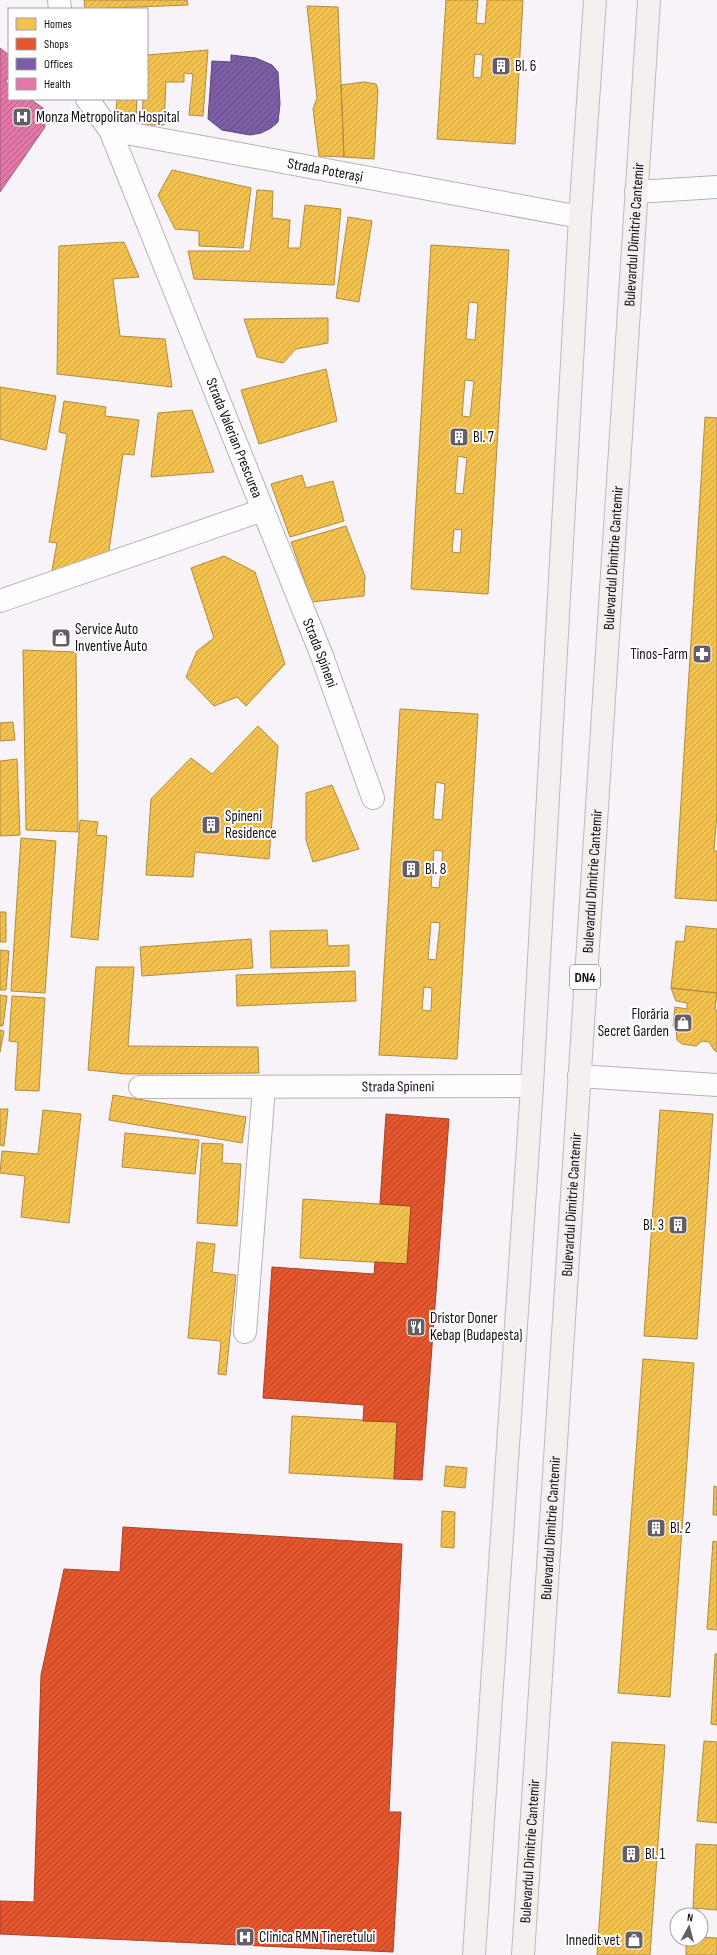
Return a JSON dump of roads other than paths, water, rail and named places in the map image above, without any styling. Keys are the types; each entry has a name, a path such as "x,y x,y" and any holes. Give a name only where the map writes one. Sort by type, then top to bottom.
{"main road":[{"path":"474,1955 532,1086 580,217 595,0"},
{"name":"Bulevardul Dimitrie Cantemir","path":"523,1955 649,0"}],"street":[{"path":"88,100 110,130"},
{"name":"Strada Poterași","path":"110,130 580,217"},
{"name":"Strada Valerian Prescurea","path":"0,601 263,510 110,130"},
{"path":"636,192 717,187"},
{"name":"Strada Spineni","path":"263,510 322,656 373,798"},
{"path":"579,1076 717,1085"},
{"name":"Strada Spineni","path":"140,1087 532,1086"},
{"path":"245,1332 264,1087"}],"place":[{"name":"Bl. 6","path":"501,66"},
{"name":"Monza Metropolitan Hospital","path":"22,117"},
{"name":"Bl. 7","path":"459,437"},
{"name":"Service Auto Inventive Auto","path":"61,638"},
{"name":"Tinos-Farm","path":"702,654"},
{"name":"Spineni Residence","path":"211,825"},
{"name":"Bl. 8","path":"411,869"},
{"name":"Florăria Secret Garden","path":"683,1023"},
{"name":"Bl. 3","path":"678,1225"},
{"name":"Dristor Doner Kebap (Budapesta)","path":"416,1327"},
{"name":"Bl. 2","path":"656,1528"},
{"name":"Bl. 1","path":"631,1854"},
{"name":"Clinica RMN Tineretului","path":"245,1937"},
{"name":"Innedit vet","path":"634,1940"}]}
